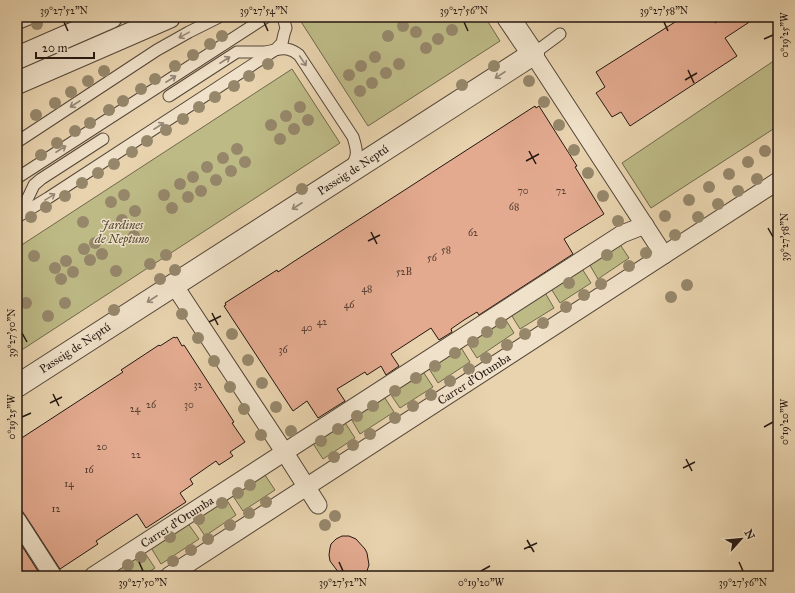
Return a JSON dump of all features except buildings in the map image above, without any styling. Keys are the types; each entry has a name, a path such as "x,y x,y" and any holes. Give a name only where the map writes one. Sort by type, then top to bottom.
{"street":[{"path":"17,58 111,17"},
{"path":"17,84 169,17"},
{"path":"508,17 664,255"},
{"name":"Passeig de Neptú","path":"17,386 533,54"},
{"name":"Carrer d'Otumba","path":"169,576 778,181"},
{"name":"Carrer d'Otumba","path":"93,576 622,234 645,225"},
{"path":"174,285 318,505"},
{"path":"17,520 53,576"}],"lane":[{"path":"17,24 34,17"},
{"path":"17,142 157,50 219,17"},
{"path":"17,178 266,17"},
{"path":"17,217 55,194 275,50 282,43 286,28 283,17"},
{"path":"533,54 560,34"},
{"path":"169,96 237,52 265,52 282,48 294,50 299,55 353,137 357,150 355,162 346,174"},
{"path":"17,217 26,204 34,185 103,139"}],"green space":[{"path":"298,17 485,17 500,41 368,126"},
{"path":"778,58 778,126 651,208 622,163"},
{"name":"Jardines de Neptuno","path":"292,69 340,143 17,353 17,248"},
{"path":"619,243 629,258 598,279 588,262"},
{"path":"581,267 591,283 560,303 550,287"},
{"path":"544,291 554,308 520,329 510,313"},
{"path":"504,317 514,333 477,358 466,341"},
{"path":"460,346 470,362 438,383 428,367"},
{"path":"422,370 433,387 400,408 389,392"},
{"path":"383,395 394,412 360,434 350,417"},
{"path":"344,421 355,438 323,459 312,442"},
{"path":"263,472 275,490 243,511 231,493"},
{"path":"225,497 236,515 205,536 193,518"},
{"path":"187,522 199,539 161,564 150,546"},
{"path":"143,550 155,568 143,576 114,576 111,571"}]}
